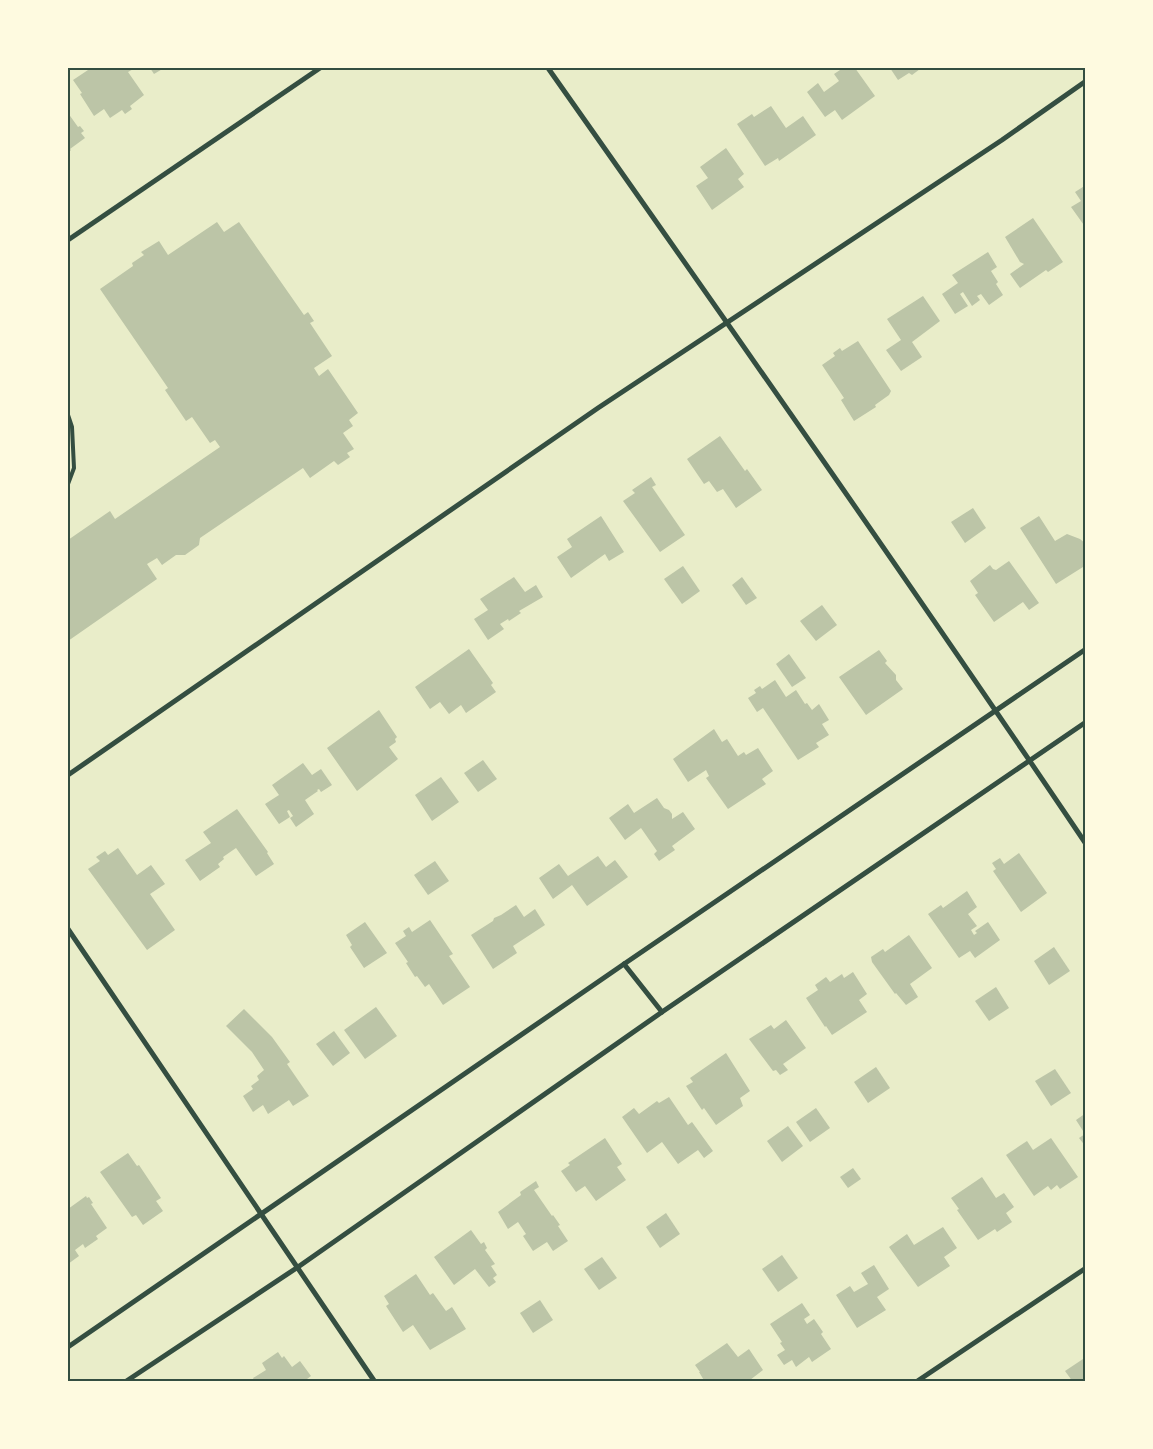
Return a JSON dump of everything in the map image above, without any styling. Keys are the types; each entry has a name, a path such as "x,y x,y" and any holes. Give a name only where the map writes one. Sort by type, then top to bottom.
{"street":[{"path":"68,240 320,68"},
{"path":"548,68 727,322 996,710 1086,844"},
{"path":"68,775 598,408 1002,140 1086,81"},
{"path":"68,1347 1086,649"},
{"path":"125,1382 298,1267 662,1012 1086,722"},
{"path":"68,929 375,1382"},
{"path":"624,964 662,1012"},
{"path":"916,1382 1086,1268"}],"lane":[{"path":"68,415 72,426 74,468 68,484"}],"building":[{"path":"91,68 135,68 128,72 144,95 130,106 132,109 125,114 122,110 110,118 104,109 94,116 73,80"},
{"path":"150,68 164,68 154,74"},
{"path":"843,68 855,68 875,96 842,120 835,110 825,117 807,92 818,83 824,92 839,81 834,74"},
{"path":"890,68 920,69 912,75 909,73 898,80"},
{"path":"771,106 786,128 803,116 816,135 779,161 778,158 765,166 737,124 752,114 754,117"},
{"path":"68,113 78,127 80,126 84,131 81,133 85,138 70,149 68,153"},
{"path":"726,148 744,174 738,179 744,187 712,210 696,186 708,178 700,167"},
{"path":"1086,185 1086,228 1071,207 1081,201 1075,192"},
{"path":"1033,218 1063,262 1048,272 1046,270 1020,288 1010,274 1024,264 1020,262 1005,237"},
{"path":"217,222 224,232 239,222 304,315 308,312 314,321 310,323 332,356 314,368 319,376 328,369 358,413 349,420 353,426 343,433 354,449 347,453 350,457 338,465 334,461 310,478 303,468 200,538 199,545 185,555 176,555 162,565 157,558 147,564 157,579 68,641 68,540 110,511 115,519 220,447 215,440 210,443 192,417 186,421 165,390 168,388 100,289 133,266 132,263 144,255 141,252 159,241 168,255"},
{"path":"988,252 997,267 991,271 1003,295 989,305 981,294 977,296 980,300 972,306 963,292 960,294 968,306 955,314 942,294 958,283 952,275"},
{"path":"923,296 940,321 912,342 922,357 901,371 886,350 901,340 887,319"},
{"path":"858,341 891,391 889,395 875,405 876,407 854,421 841,400 844,398 822,365 835,356 833,353 840,348 842,351"},
{"path":"720,436 745,471 747,469 762,490 736,508 723,489 717,492 709,481 704,484 687,459"},
{"path":"651,477 656,485 652,487 685,535 660,552 623,501 635,493 632,490"},
{"path":"973,508 986,528 965,543 951,522"},
{"path":"601,516 624,552 609,561 605,554 571,578 557,557 572,547 567,539"},
{"path":"1039,516 1055,541 1067,534 1080,539 1086,544 1086,562 1083,567 1056,584 1020,528"},
{"path":"1009,561 1039,603 1029,610 1023,602 994,622 975,595 978,593 970,581 990,565 996,570"},
{"path":"683,566 700,591 682,604 664,579"},
{"path":"514,577 525,592 536,585 543,597 519,611 521,613 509,621 508,619 500,624 504,629 488,640 474,619 488,610 480,599"},
{"path":"742,577 757,598 746,605 732,585"},
{"path":"822,605 837,625 816,641 800,621"},
{"path":"469,649 493,683 491,685 496,692 466,713 461,705 449,714 440,702 430,709 415,687"},
{"path":"879,650 887,661 885,663 896,675 896,680 903,689 866,715 839,677"},
{"path":"789,654 806,678 792,687 776,664"},
{"path":"775,680 786,697 796,690 805,704 807,703 812,710 819,704 829,720 822,724 829,735 816,743 819,747 798,760 763,708 757,712 748,698 756,693 754,690 760,686 762,689"},
{"path":"379,710 397,737 395,739 396,742 389,747 398,759 357,791 327,748"},
{"path":"714,729 722,742 727,739 738,756 744,752 746,755 758,748 773,771 762,779 766,784 728,809 706,778 709,776 706,770 688,782 673,759"},
{"path":"483,760 497,779 478,792 464,773"},
{"path":"303,763 312,775 321,769 332,785 321,792 319,789 317,790 305,800 314,814 296,827 290,818 293,816 289,810 287,811 290,817 279,824 265,804 279,795 272,785"},
{"path":"441,777 459,802 432,821 415,795"},
{"path":"657,798 664,808 672,814 672,819 683,812 695,829 672,846 675,850 659,861 654,854 657,851 641,828 625,840 609,818 628,804 634,813"},
{"path":"237,809 268,852 274,864 256,876 236,848 223,857 224,859 218,864 220,867 200,881 185,860 211,843 203,832"},
{"path":"118,848 137,875 151,865 165,884 150,894 175,930 147,950 88,869 100,861 96,857 105,851 108,855"},
{"path":"1019,853 1047,893 1021,912 993,871 996,869 992,863 1000,858 1004,864"},
{"path":"598,856 606,867 615,860 628,877 587,906 572,885 553,899 539,878 559,864 568,876"},
{"path":"435,861 449,881 428,895 414,875"},
{"path":"967,891 977,907 968,914 977,926 971,930 974,935 977,933 975,931 988,922 1000,940 975,958 970,951 959,958 928,914 941,905 943,908"},
{"path":"516,905 524,917 535,909 545,925 513,946 517,953 493,969 471,935"},
{"path":"430,920 453,954 449,956 470,987 443,1005 429,984 425,987 417,976 415,977 406,963 408,962 395,943 406,936 403,931 409,927 412,932"},
{"path":"365,922 387,953 364,968 350,947 352,945 346,935"},
{"path":"909,935 932,968 910,984 918,997 906,1005 895,994 872,962 871,957 883,949 885,952"},
{"path":"1054,947 1070,971 1049,985 1034,961"},
{"path":"853,972 867,994 859,1000 867,1012 832,1035 806,998 818,990 815,985 826,977 830,982 842,974 844,978"},
{"path":"996,987 1009,1008 989,1021 975,1001"},
{"path":"376,1007 397,1036 365,1059 344,1030"},
{"path":"244,1009 272,1037 290,1062 287,1064 309,1096 293,1106 289,1100 268,1114 263,1105 253,1112 243,1096 253,1089 251,1086 259,1080 257,1076 264,1070 252,1052 226,1026"},
{"path":"786,1020 806,1048 783,1064 788,1070 780,1075 776,1070 773,1071 749,1039 771,1025 774,1029"},
{"path":"334,1031 350,1053 333,1066 316,1044"},
{"path":"726,1053 750,1091 740,1098 743,1106 716,1125 704,1108 702,1110 686,1086 693,1082 690,1078"},
{"path":"876,1067 890,1088 868,1103 854,1082"},
{"path":"1055,1069 1071,1093 1051,1106 1035,1081"},
{"path":"669,1097 688,1125 692,1122 713,1151 704,1158 698,1150 678,1164 662,1142 647,1153 622,1117 634,1108 639,1114 657,1101 659,1103"},
{"path":"816,1108 830,1128 810,1142 796,1122"},
{"path":"1086,1113 1086,1147 1079,1138 1085,1134 1076,1120"},
{"path":"788,1126 803,1146 782,1162 767,1141"},
{"path":"605,1138 622,1164 617,1167 626,1180 596,1201 585,1186 576,1192 561,1171 570,1165 568,1163"},
{"path":"1051,1138 1078,1177 1060,1189 1057,1185 1051,1190 1048,1186 1034,1196 1006,1155 1027,1141 1033,1150"},
{"path":"128,1153 137,1166 139,1165 161,1198 156,1201 163,1211 143,1225 136,1215 132,1217 100,1172"},
{"path":"853,1168 861,1179 848,1188 840,1177"},
{"path":"982,1177 996,1198 1004,1193 1014,1207 1006,1213 1012,1222 997,1232 995,1229 978,1240 951,1198"},
{"path":"536,1181 539,1187 534,1190 560,1225 558,1226 568,1241 553,1251 547,1242 533,1251 523,1236 526,1234 518,1222 508,1229 498,1212 521,1195 520,1192"},
{"path":"86,1196 93,1203 91,1204 107,1228 96,1236 98,1239 85,1248 83,1244 75,1250 79,1256 68,1264 68,1209"},
{"path":"666,1213 680,1234 660,1248 646,1227"},
{"path":"943,1227 957,1248 944,1257 950,1266 918,1287 889,1247 907,1234 914,1245"},
{"path":"471,1230 481,1244 484,1242 487,1248 485,1250 495,1264 491,1266 497,1275 493,1278 496,1282 489,1287 475,1269 454,1285 434,1257"},
{"path":"782,1255 798,1278 778,1292 762,1269"},
{"path":"602,1257 617,1278 599,1290 584,1269"},
{"path":"874,1265 889,1289 877,1297 886,1310 857,1328 836,1295 850,1286 854,1292 868,1284 861,1273"},
{"path":"416,1274 430,1295 433,1293 446,1311 452,1307 466,1329 430,1350 413,1325 403,1332 386,1306 389,1304 384,1296"},
{"path":"540,1300 553,1320 533,1333 520,1313"},
{"path":"802,1303 810,1315 804,1319 807,1324 814,1319 831,1349 812,1362 809,1357 796,1367 792,1360 784,1365 777,1355 785,1350 770,1324"},
{"path":"727,1343 738,1357 749,1349 763,1370 750,1380 753,1382 705,1382 695,1365"},
{"path":"278,1352 282,1358 284,1356 292,1367 300,1361 311,1376 303,1382 255,1382 253,1378 266,1370 262,1363"},
{"path":"1086,1357 1086,1382 1073,1382 1065,1371"}]}
